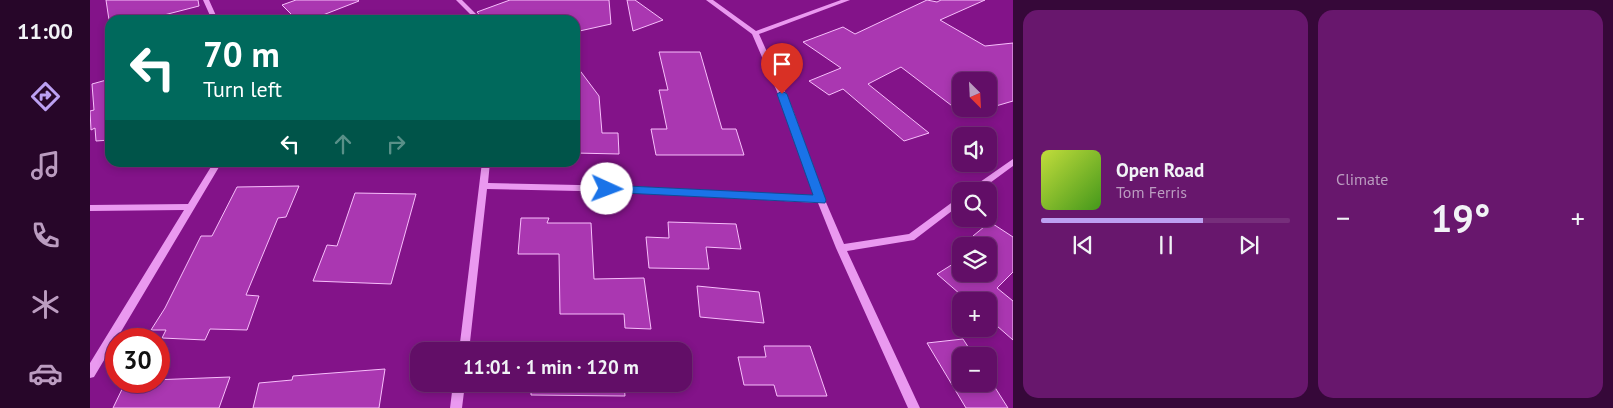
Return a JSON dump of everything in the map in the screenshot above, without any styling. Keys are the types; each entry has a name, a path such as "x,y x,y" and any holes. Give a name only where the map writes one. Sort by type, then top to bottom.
{"street":[{"path":"206,0 213,15"},
{"path":"459,0 475,15"},
{"path":"709,0 755,33 789,110 821,200 841,248 914,408"},
{"path":"755,33 847,0"},
{"path":"985,182 1013,162"},
{"path":"90,373 215,167"},
{"path":"465,342 485,167"},
{"path":"483,186 625,189 821,200"},
{"path":"90,208 190,207"},
{"path":"841,248 910,237 952,207"},
{"path":"456,408 459,392"}],"building":[{"path":"106,0 198,0 199,6 164,15 108,15"},
{"path":"296,0 359,1 323,15 292,15 282,5"},
{"path":"510,0 609,0 611,24 580,31 580,15 480,15 477,12"},
{"path":"627,0 635,0 663,20 633,31"},
{"path":"927,0 937,2 941,0 985,0 940,20 985,46 1013,43 1013,101 998,105 998,72 952,72 952,106 901,67 868,84 929,133 904,141 843,89 829,95 809,81 841,68 803,42 843,27 855,34"},
{"path":"659,52 700,52 722,129 736,129 744,155 656,155 651,129 667,129 659,90 668,90"},
{"path":"580,71 599,96 602,133 618,133 619,154 580,153"},
{"path":"105,80 105,140 96,141 95,128 91,130 90,111 94,110 92,84"},
{"path":"299,186 286,217 278,218 246,295 259,296 247,330 210,329 205,340 170,338 170,328 152,328 165,308 201,236 212,236 237,187"},
{"path":"355,193 416,194 391,284 313,281 327,245 337,246"},
{"path":"521,218 549,218 547,223 591,223 594,279 644,278 651,329 625,328 624,314 560,314 559,254 518,254"},
{"path":"668,222 736,224 741,249 706,247 709,269 649,268 646,237 669,238"},
{"path":"984,227 997,227 1013,237 1013,272 997,288 1013,301 1013,340 997,326 997,292 958,292 937,274 952,265 952,282 997,282 997,237 973,236"},
{"path":"697,286 759,292 764,323 700,317"},
{"path":"963,339 968,347 952,347 952,385 927,343"},
{"path":"764,346 810,346 827,396 777,396 774,385 744,385 738,357 766,357"},
{"path":"385,369 379,408 253,408 259,383 292,380 293,376"},
{"path":"230,377 219,408 113,408 120,393 170,393 170,379"},
{"path":"997,391 1008,408 966,408 956,392"},
{"path":"531,392 625,392 625,396 531,395"}],"route":[{"path":"607,189 821,200 782,94"}]}
